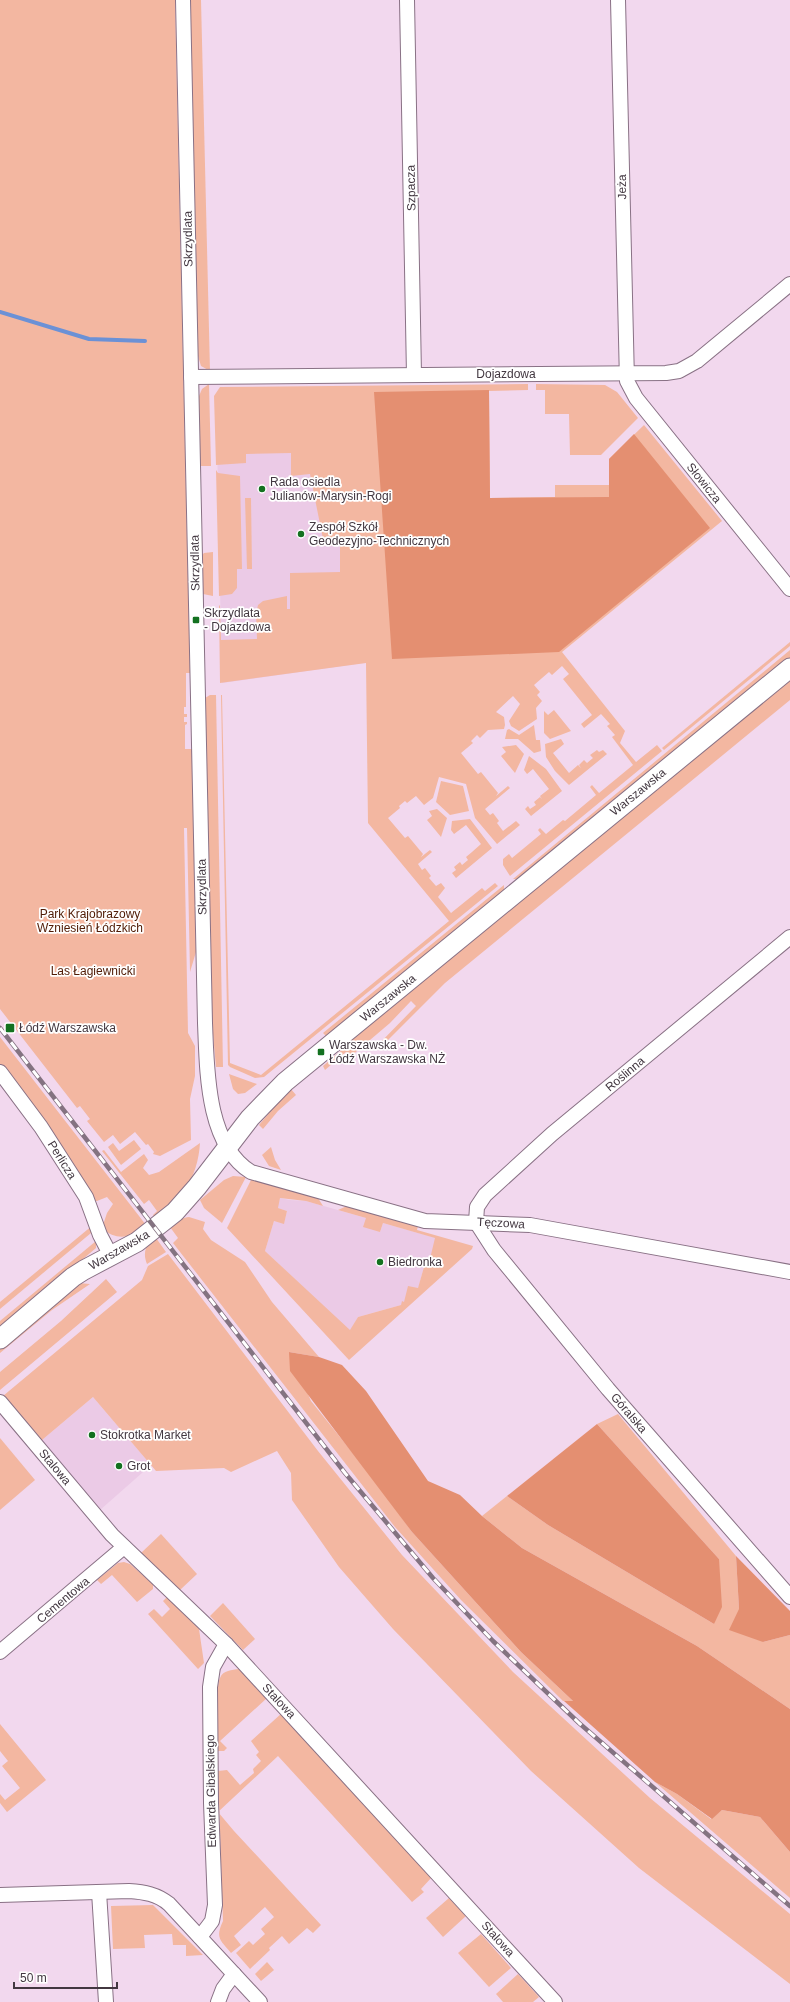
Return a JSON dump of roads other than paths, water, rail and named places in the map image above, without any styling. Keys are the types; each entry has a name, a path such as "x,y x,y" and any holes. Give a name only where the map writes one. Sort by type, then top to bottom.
{"street":[{"name":"Skrzydlata","path":"183,0 205,1023 210,1100 228,1146"},
{"name":"Szpacza","path":"407,0 414,375"},
{"name":"Jeża","path":"618,0 626,373"},
{"name":"Dojazdowa","path":"191,377 666,373 679,371 688,367 790,284"},
{"name":"Słowicza","path":"626,373 636,398 790,589"},
{"name":"Warszawska","path":"0,1339 84,1270 146,1237 175,1212 197,1188 228,1146 265,1102 288,1079 790,668"},
{"name":"Roślinna","path":"476,1222 477,1207 480,1200 490,1190 552,1134 790,937"},
{"name":"Perlicza","path":"0,1072 41,1127 86,1197 100,1235 112,1256"},
{"name":"Tęczowa","path":"228,1146 240,1162 254,1173 420,1220 431,1222 476,1222 530,1225 790,1272"},
{"name":"Góralska","path":"476,1222 494,1250 608,1389 790,1597"},
{"name":"Stalowa","path":"0,1402 112,1535 226,1644 555,2002"},
{"name":"Cementowa","path":"0,1652 124,1547"},
{"name":"Edwarda Gibalskiego","path":"200,1937 212,1921 215,1905 211,1803 210,1687 213,1667 226,1644"},
{"path":"0,1896 137,1891 158,1896 169,1904 260,2002"},
{"path":"99,1892 106,2002"},
{"path":"218,2002 223,1989 234,1974"}],"waterway":[{"path":"0,312 89,339 145,341"}],"railway":[{"path":"0,1028 345,1473 433,1578 493,1641 579,1723 790,1906"}],"place":[{"name":"Rada osiedla Julianów-Marysin-Rogi","path":"262,489"},
{"name":"Zespół Szkół Geodezyjno-Technicznych","path":"301,534"},
{"name":"Skrzydlata - Dojazdowa","path":"196,620"},
{"name":"Łódź Warszawska","path":"10,1028"},
{"name":"Warszawska - Dw. Łódź Warszawska NŻ","path":"321,1052"},
{"name":"Biedronka","path":"380,1262"},
{"name":"Stokrotka Market","path":"92,1435"},
{"name":"Grot","path":"119,1466"}],"park label":[{"name":"Park Krajobrazowy Wzniesień Łódzkich","path":"90,921"},
{"name":"Las Łagiewnicki","path":"93,971"}]}
